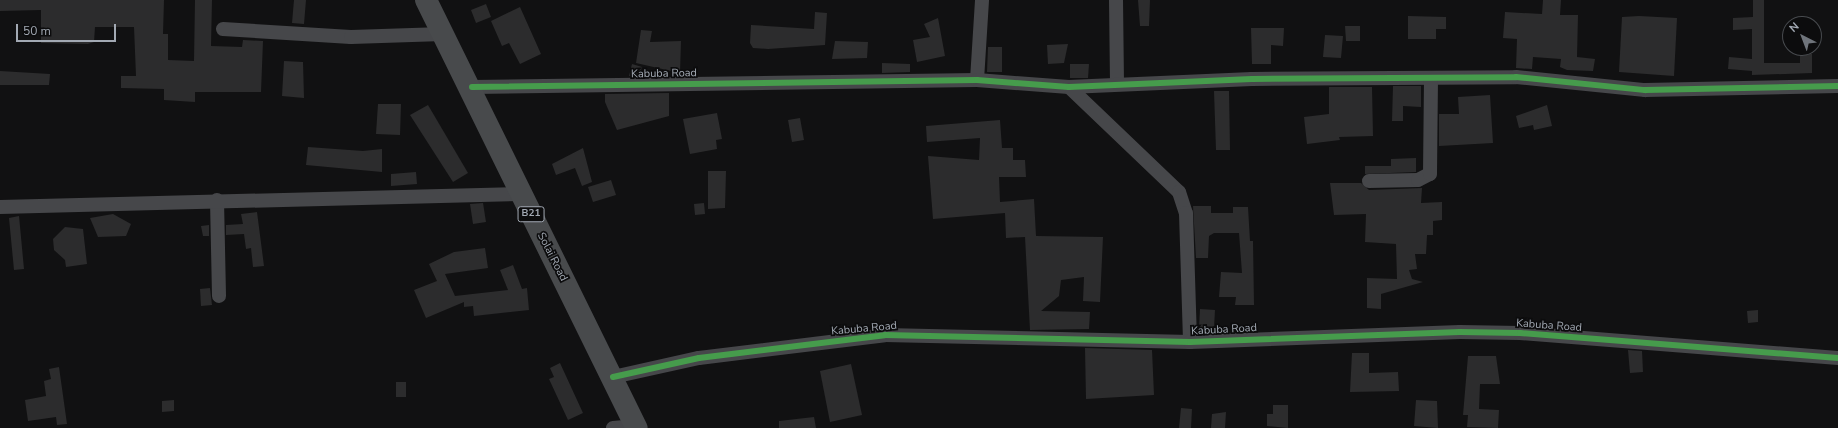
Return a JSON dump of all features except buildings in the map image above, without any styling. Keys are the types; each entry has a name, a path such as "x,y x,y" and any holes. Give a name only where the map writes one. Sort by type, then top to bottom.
{"highway":[{"name":"Solai Road","path":"426,0 472,87 520,194 637,427"}],"street":[{"path":"977,80 982,0"},
{"path":"1116,0 1117,83"},
{"path":"223,29 351,37 443,34"},
{"name":"Kabuba Road","path":"472,87 977,80 1068,87 1117,83 1516,77 1645,90 1838,86"},
{"path":"1369,180 1418,180 1430,174 1431,78"},
{"name":"Kabuba Road","path":"1068,87 1179,192 1186,213 1190,342"},
{"path":"0,207 217,200 520,194"},
{"path":"217,200 219,296"},
{"name":"Kabuba Road","path":"613,377 699,358 885,335 1190,342 1505,333 1838,358"},
{"path":"613,428 637,427"}],"cycle path":[{"path":"472,87 977,80 1069,87 1252,79 1516,77 1645,90 1838,86"},
{"path":"613,377 699,358 885,335 1190,342 1460,332 1520,333 1838,358"}]}
